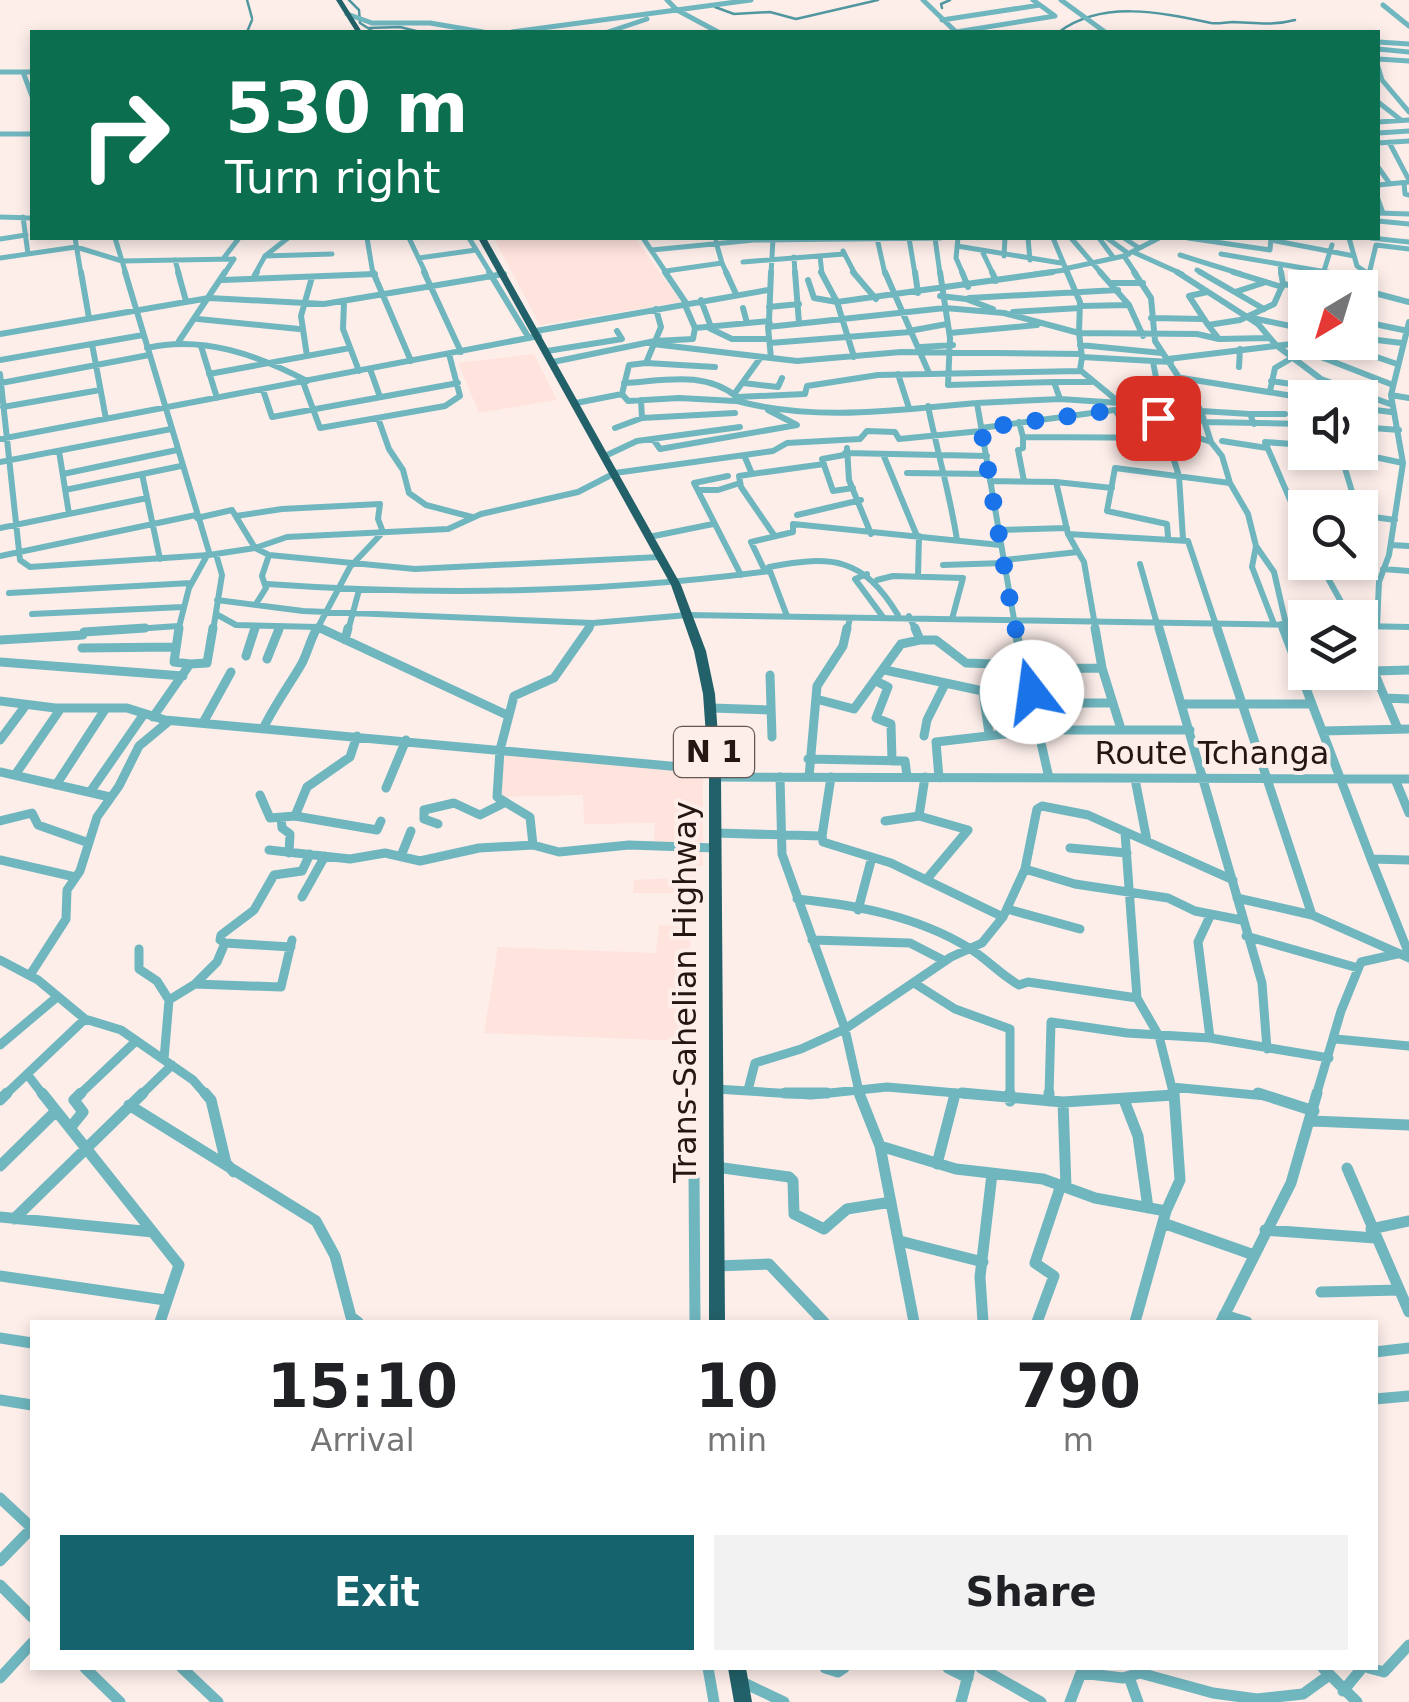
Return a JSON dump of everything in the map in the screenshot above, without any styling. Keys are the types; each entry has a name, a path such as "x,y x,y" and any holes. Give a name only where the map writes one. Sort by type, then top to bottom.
{"highway":[{"path":"339,0 357,30"},
{"name":"Trans-Sahelian Highway","path":"479,244 576,402 676,585 688,614 712,708 717,1320"},
{"path":"738,1674 743,1702"}],"street":[{"path":"666,0 714,30"},
{"path":"692,0 699,7"},
{"path":"528,30 751,0"},
{"path":"923,0 954,30"},
{"path":"968,30 1056,16 1034,0"},
{"path":"1061,0 1102,30"},
{"path":"942,20 1040,5"},
{"path":"1384,5 1409,26"},
{"path":"614,30 668,12"},
{"path":"348,14 372,23 442,24 473,30"},
{"path":"1380,46 1409,44"},
{"path":"1380,46 1409,52"},
{"path":"1380,59 1409,62"},
{"path":"0,72 30,72"},
{"path":"24,72 30,90"},
{"path":"1380,80 1395,96 1406,117"},
{"path":"1395,96 1406,96"},
{"path":"1380,103 1406,117"},
{"path":"1380,121 1406,117"},
{"path":"0,122 2,134 30,134"},
{"path":"1380,133 1409,132"},
{"path":"1380,143 1409,141"},
{"path":"1389,142 1408,182 1405,194 1409,195"},
{"path":"1380,170 1390,184"},
{"path":"1380,185 1408,182"},
{"path":"1380,213 1409,214"},
{"path":"0,217 30,218"},
{"path":"23,217 28,254"},
{"path":"1380,221 1409,224"},
{"path":"0,240 26,235"},
{"path":"75,240 89,318"},
{"path":"116,240 196,517 222,575 207,663 174,662 178,626 191,583 213,555"},
{"path":"223,259 237,240"},
{"path":"254,277 265,256 285,240"},
{"path":"367,240 375,274 411,361"},
{"path":"410,240 461,352"},
{"path":"550,357 693,339 694,328 686,304 644,240"},
{"path":"652,250 734,240"},
{"path":"771,240 768,290 771,358"},
{"path":"808,240 810,256"},
{"path":"842,240 852,272 876,299"},
{"path":"878,240 893,297 929,374"},
{"path":"909,240 918,294"},
{"path":"937,240 933,250 953,345 948,385 954,404"},
{"path":"980,240 981,253 996,282"},
{"path":"1004,240 1007,257 1022,277"},
{"path":"1028,240 1030,260"},
{"path":"1054,240 1080,307 1080,371"},
{"path":"1073,240 1129,304 1201,411 1230,484 1248,514 1256,546 1274,572 1280,624"},
{"path":"1100,240 1114,257"},
{"path":"1110,240 1184,276 1245,318 1288,355"},
{"path":"1125,240 1131,252 1127,266 1151,298 1148,335"},
{"path":"808,280 814,298 837,302 944,292 1114,257 1155,240"},
{"path":"1205,240 1270,250 1271,240"},
{"path":"1275,240 1330,248 1354,256"},
{"path":"1350,240 1362,270"},
{"path":"1380,240 1409,246"},
{"path":"716,242 736,294"},
{"path":"958,242 981,253 1064,268"},
{"path":"958,242 961,272 968,286 965,310"},
{"path":"1184,276 1211,264 1228,243"},
{"path":"420,258 479,244"},
{"path":"1369,270 1376,245 1409,246"},
{"path":"1293,266 1302,246"},
{"path":"0,258 76,247 122,261 234,259 198,319 179,342"},
{"path":"1324,270 1330,248"},
{"path":"1392,262 1395,248"},
{"path":"265,256 332,254"},
{"path":"743,262 844,254"},
{"path":"1221,254 1306,270"},
{"path":"1180,255 1288,286"},
{"path":"820,256 823,280 837,302 854,357"},
{"path":"794,257 799,323"},
{"path":"175,260 186,301"},
{"path":"666,271 722,263"},
{"path":"1245,318 1274,304 1282,285 1280,264"},
{"path":"1197,270 1264,309"},
{"path":"939,272 961,272"},
{"path":"222,280 375,274"},
{"path":"0,334 209,298 301,304 344,302 498,274"},
{"path":"307,356 298,329 301,304 312,277"},
{"path":"795,279 823,280"},
{"path":"966,298 1076,292 1142,282"},
{"path":"1235,292 1266,282"},
{"path":"4,438 768,290"},
{"path":"944,292 1079,334 1265,338"},
{"path":"1207,292 1189,296 1220,339"},
{"path":"1378,296 1409,302"},
{"path":"701,300 709,327 732,339 849,338 1042,325"},
{"path":"344,302 342,324 359,371"},
{"path":"769,307 800,304"},
{"path":"694,328 799,323 944,308 1004,313 1129,304"},
{"path":"743,308 747,323"},
{"path":"646,363 661,327 656,309"},
{"path":"1151,318 1206,322 1245,318 1288,325"},
{"path":"198,319 298,329"},
{"path":"1378,616 1403,458 1391,408 1392,385 1409,322"},
{"path":"1378,325 1408,331"},
{"path":"550,357 622,339 618,331"},
{"path":"0,360 144,336"},
{"path":"1378,340 1402,343"},
{"path":"1,383 96,366 179,342 274,362 305,382 320,428 450,405 460,396 448,354"},
{"path":"654,343 771,358 854,357 953,345"},
{"path":"92,344 106,419"},
{"path":"1081,352 1153,362 1288,344"},
{"path":"201,346 216,398"},
{"path":"209,374 350,348"},
{"path":"1240,349 1240,367"},
{"path":"919,350 953,354 1162,352"},
{"path":"736,397 760,357"},
{"path":"1378,357 1397,364"},
{"path":"1270,392 1275,368 1289,360"},
{"path":"1295,360 1330,384 1391,408"},
{"path":"1329,360 1392,385"},
{"path":"1153,362 1160,398 1173,421"},
{"path":"714,367 629,365 622,394 626,401 804,394 808,386 829,380 898,374 1080,371 1122,407 1132,439"},
{"path":"370,369 380,397"},
{"path":"0,374 4,461 19,552 23,564 30,566 213,555 255,548 287,537 448,529 472,517 578,492 615,474 773,451 787,442 860,439 867,431 895,432 899,439 933,438 1122,407"},
{"path":"898,374 910,408"},
{"path":"743,383 778,388 782,378"},
{"path":"1182,378 1288,395"},
{"path":"624,384 700,380 758,409"},
{"path":"1272,381 1288,383"},
{"path":"1054,382 1060,399"},
{"path":"948,385 1093,382"},
{"path":"263,390 272,417 458,383"},
{"path":"2,408 100,390"},
{"path":"576,402 622,394"},
{"path":"1391,395 1409,398"},
{"path":"615,428 642,418 758,409 832,414 1060,399 1122,407 1173,421 1211,442"},
{"path":"641,400 642,418"},
{"path":"1075,400 1079,413"},
{"path":"976,402 1013,619 1049,778"},
{"path":"928,406 933,438 946,472 957,540"},
{"path":"1378,408 1391,408"},
{"path":"605,456 630,443 654,438 660,448 743,431 797,425 768,410"},
{"path":"1201,411 1285,414"},
{"path":"735,413 743,431"},
{"path":"1250,414 1288,495"},
{"path":"378,418 410,494 433,509 472,517"},
{"path":"90,422 92,444"},
{"path":"1020,422 1024,447 1018,450 1024,482"},
{"path":"1204,422 1288,424"},
{"path":"1378,428 1399,430"},
{"path":"4,461 171,429"},
{"path":"1023,437 1199,438"},
{"path":"848,439 845,454 853,488 861,500 871,534"},
{"path":"1222,441 1288,446"},
{"path":"1403,458 1409,445"},
{"path":"59,450 68,514"},
{"path":"62,474 177,450"},
{"path":"1171,451 1179,476 1183,539"},
{"path":"853,488 833,491 823,458 845,454 987,456"},
{"path":"883,454 918,536 918,576"},
{"path":"1378,455 1403,458"},
{"path":"744,456 752,474"},
{"path":"774,535 739,476 824,464"},
{"path":"65,490 181,466"},
{"path":"1168,537 1167,524 1108,511 1116,468 1230,484"},
{"path":"906,473 946,472 1112,488"},
{"path":"142,474 160,558"},
{"path":"728,476 696,480 713,524 741,576"},
{"path":"1056,482 1068,531 1084,562 1102,668 1121,729"},
{"path":"698,490 718,490 740,483"},
{"path":"1399,487 1409,488"},
{"path":"0,528 147,498"},
{"path":"797,515 861,500"},
{"path":"236,516 282,508 380,504 382,532"},
{"path":"96,509 100,535"},
{"path":"0,556 228,510 236,516 255,548 269,555 350,567 453,572 660,558"},
{"path":"1378,519 1409,526"},
{"path":"649,537 713,524"},
{"path":"787,616 768,571 750,543 792,532 794,524 1000,545"},
{"path":"998,530 1068,531 1188,541 1312,915"},
{"path":"263,729 283,689 304,661 304,652 350,567 382,532"},
{"path":"1391,545 1409,546"},
{"path":"1256,546 1252,567 1312,704 1405,955"},
{"path":"944,565 1078,552"},
{"path":"266,584 262,576 269,555"},
{"path":"266,584 338,590 469,592 676,585 768,571 769,567 819,558 852,564 877,580 898,616"},
{"path":"1140,564 1233,880 1240,920 1262,983 1267,1049"},
{"path":"1383,569 1409,571"},
{"path":"868,574 855,579 883,617"},
{"path":"877,580 918,576 963,578 952,619"},
{"path":"9,593 191,583"},
{"path":"256,604 266,584"},
{"path":"345,640 358,590"},
{"path":"218,600 352,614 593,623 688,614 1288,624"},
{"path":"32,614 184,607"},
{"path":"74,666 89,612"},
{"path":"216,614 236,625 318,628 507,715"},
{"path":"909,616 920,640"},
{"path":"809,777 817,686 849,633 850,618"},
{"path":"533,845 530,817 521,808 496,797 507,715 514,696 554,678 593,623"},
{"path":"0,640 178,626"},
{"path":"1378,626 1409,626"},
{"path":"246,656 254,627"},
{"path":"267,660 280,629"},
{"path":"816,699 854,709 901,644 920,640 936,640 946,651 968,663 1102,668"},
{"path":"82,648 176,646"},
{"path":"0,662 183,676"},
{"path":"90,792 190,664"},
{"path":"885,670 983,692 1032,692"},
{"path":"1378,671 1409,670"},
{"path":"204,721 231,672"},
{"path":"770,675 772,736"},
{"path":"876,681 888,687 876,718 890,724 892,761"},
{"path":"1378,681 1404,729"},
{"path":"924,736 926,720 945,684"},
{"path":"983,692 988,733"},
{"path":"1385,698 1409,699"},
{"name":"Route Tchanga","path":"0,701 62,708 126,708 168,720 406,740 715,774 1409,779"},
{"path":"1033,704 1114,703"},
{"path":"0,740 26,704"},
{"path":"1183,704 1312,704"},
{"path":"15,775 62,708"},
{"path":"56,785 106,708"},
{"path":"712,708 771,710"},
{"path":"30,975 66,919 66,890 80,871 97,817 139,746 168,720"},
{"path":"1322,731 1404,729"},
{"path":"939,778 935,742 1040,730 1190,730"},
{"path":"295,816 298,797 327,768 350,757 356,736"},
{"path":"386,788 406,740"},
{"path":"808,759 906,762 906,776"},
{"path":"0,772 110,797"},
{"path":"780,777 782,854 845,1029 858,1090 880,1146 914,1320"},
{"path":"831,777 822,841 872,856 1005,913 1080,928"},
{"path":"919,816 924,777"},
{"path":"1395,778 1409,813"},
{"path":"1135,779 1147,841"},
{"path":"260,795 270,818 295,816 377,830 381,821"},
{"path":"438,824 424,819 424,810 454,802 480,814 504,803"},
{"path":"748,1090 752,1065 801,1050 845,1029 945,961 986,940 1005,913 1025,869 1039,806 1088,815 1233,880"},
{"path":"0,821 32,814 38,825 90,842"},
{"path":"884,820 919,816 968,830 926,880"},
{"path":"195,984 281,988 292,944 220,940 221,935 242,924 264,902 287,852 290,834 282,828 280,818"},
{"path":"401,856 410,831"},
{"path":"1125,833 1137,998 1159,1036 1172,1091 1180,1180 1164,1217 1136,1320"},
{"path":"715,834 822,836"},
{"path":"269,850 350,859 372,853 434,860 479,848 533,845 559,852 629,845 715,848"},
{"path":"1070,848 1127,853"},
{"path":"274,875 302,871 310,854"},
{"path":"302,898 325,856"},
{"path":"858,910 872,856"},
{"path":"1371,859 1409,860"},
{"path":"0,860 75,876"},
{"path":"1025,869 1074,884 1168,898 1240,920"},
{"path":"797,898 901,918 969,948 1019,985 1028,982 1137,998"},
{"path":"1237,898 1312,915 1405,955"},
{"path":"1210,1038 1198,942 1211,914"},
{"path":"1246,936 1358,968"},
{"path":"812,940 910,943 945,961"},
{"path":"14,1219 168,1062 165,1010 169,1000 195,984 217,962 226,943"},
{"path":"139,949 139,969 156,981 169,1000"},
{"path":"1223,1319 1291,1183 1358,968 1364,960 1405,955"},
{"path":"0,960 30,975 84,1019 112,1025 168,1062 211,1100 226,1164 234,1172"},
{"path":"914,983 955,1008 1010,1029 1010,1101"},
{"path":"0,1045 57,997"},
{"path":"0,1100 84,1019"},
{"path":"1049,1101 1049,1023 1210,1038 1330,1058"},
{"path":"1336,1039 1409,1046"},
{"path":"70,1128 83,1112 74,1100 136,1041"},
{"path":"27,1074 180,1264 160,1320"},
{"path":"716,1090 811,1096 887,1087 1010,1101 1063,1102 1124,1100 1172,1091 1254,1092 1313,1116 1409,1125"},
{"path":"937,1164 956,1094"},
{"path":"1124,1100 1141,1148 1148,1208"},
{"path":"1038,1320 1054,1276 1035,1263 1064,1186 1063,1102"},
{"path":"129,1106 316,1220 336,1256 350,1298 351,1317 355,1320"},
{"path":"0,1166 56,1111"},
{"path":"880,1146 937,1164 1029,1176 1112,1202 1148,1208 1254,1255"},
{"path":"716,1167 789,1177 793,1182 794,1214 824,1229 847,1209 891,1202"},
{"path":"1346,1168 1409,1312"},
{"path":"694,1170 695,1320"},
{"path":"983,1320 983,1262 992,1174"},
{"path":"0,1217 153,1232"},
{"path":"1265,1230 1373,1233 1409,1220"},
{"path":"900,1241 983,1262"},
{"path":"715,1266 769,1264 822,1320"},
{"path":"0,1276 165,1300"},
{"path":"1321,1292 1398,1290"},
{"path":"0,1338 30,1343"},
{"path":"1378,1352 1409,1348"},
{"path":"1378,1399 1409,1396"},
{"path":"0,1400 30,1405"},
{"path":"0,1498 30,1526"},
{"path":"0,1561 30,1530"},
{"path":"0,1585 30,1615"},
{"path":"0,1678 30,1645"},
{"path":"1375,1670 1384,1672 1409,1645"},
{"path":"87,1670 120,1702"},
{"path":"184,1670 218,1702"},
{"path":"708,1670 714,1702"},
{"path":"985,1670 1041,1702"},
{"path":"1343,1691 1364,1670"},
{"path":"1070,1702 1082,1673 1129,1677 1140,1672 1213,1693 1257,1698 1303,1694 1326,1672 1357,1702"},
{"path":"961,1702 969,1673"},
{"path":"738,1674 784,1702"},
{"path":"1129,1677 1138,1702"}],"shaded area":[{"path":"495,240 636,240 681,302 540,325"},
{"path":"534,354 557,400 479,413 458,363"},
{"path":"502,752 703,771 703,866 696,867 695,893 633,893 634,880 675,878 676,849 654,843 655,823 584,824 583,795 498,797"},
{"path":"659,925 691,927 684,1041 484,1033 498,947 656,953"}],"waterway":[{"path":"247,0 252,18"},
{"path":"349,0 359,10 360,23 371,30"},
{"path":"715,7 734,14 770,12 796,19 878,0"},
{"path":"942,8 941,4 950,0"},
{"path":"1062,30 1094,16 1132,11 1214,23 1272,24 1295,20"},
{"path":"248,30 252,20"},
{"path":"368,28 412,30"}],"route":[{"path":"1032,692 1013,619 981,428 1129,408 1158,418"}]}
